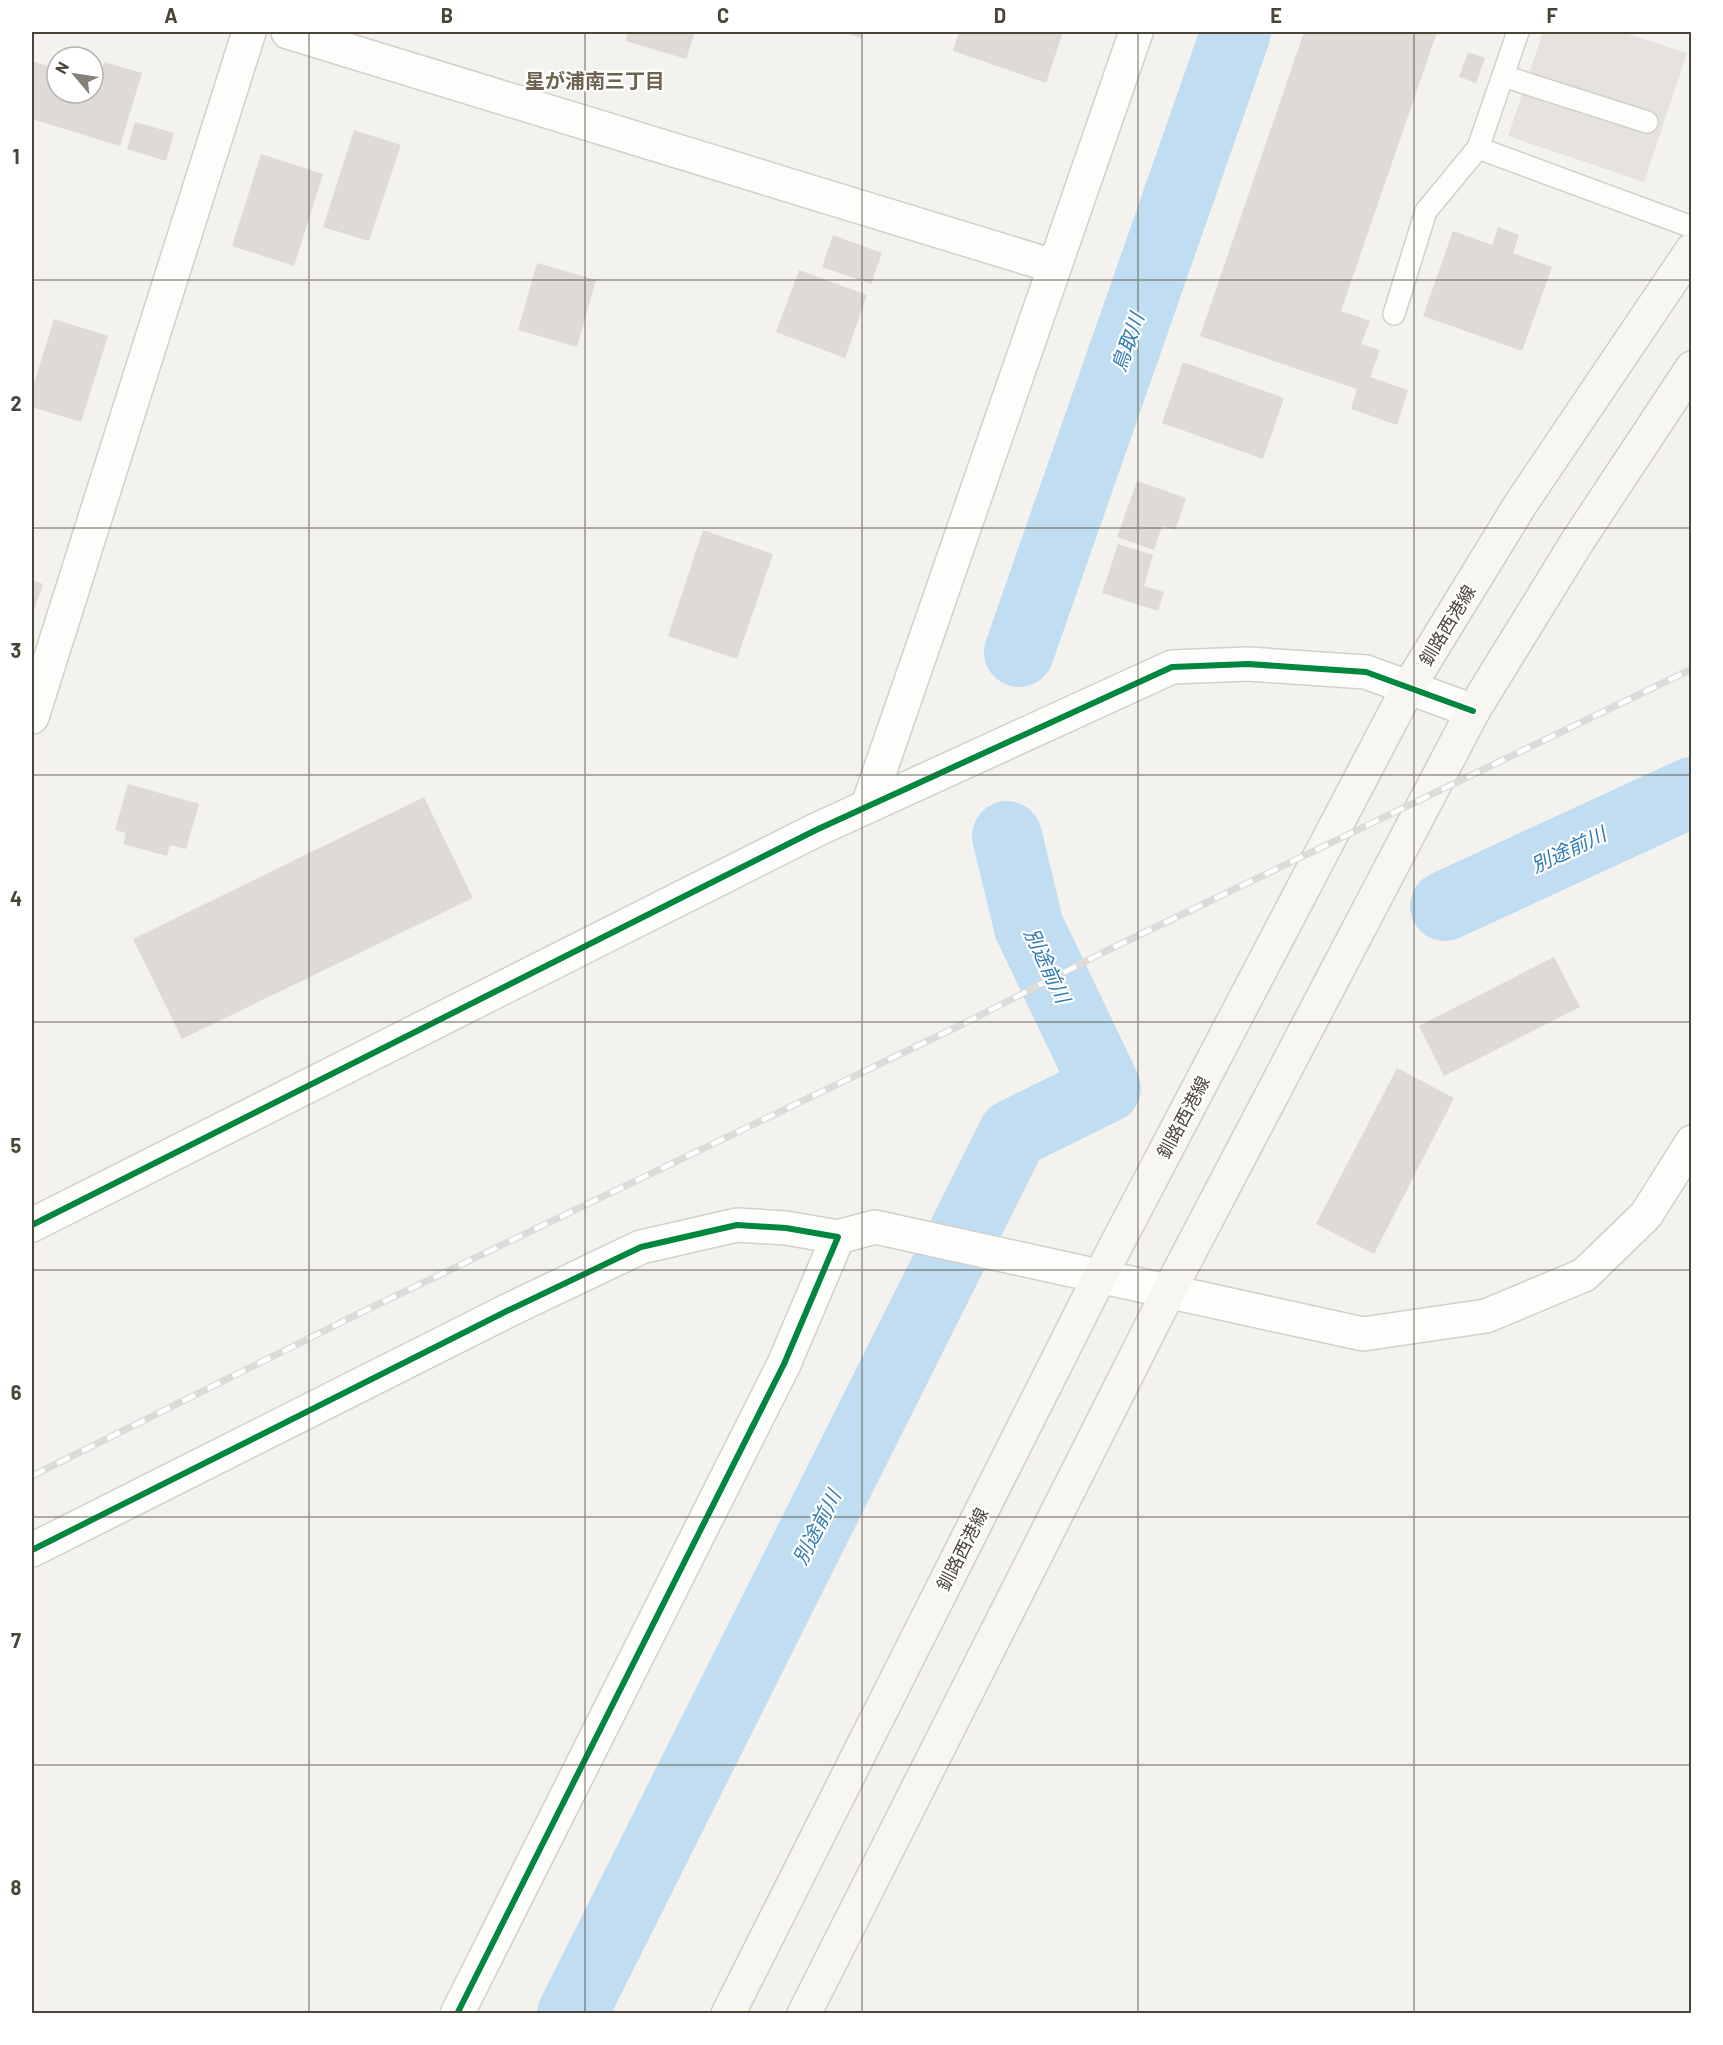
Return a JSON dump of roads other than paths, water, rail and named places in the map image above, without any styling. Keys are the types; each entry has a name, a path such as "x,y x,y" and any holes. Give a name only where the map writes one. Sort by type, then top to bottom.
{"main road":[{"name":"釧路西港線","path":"728,2013 1099,1278 1408,688 1520,505 1692,250"},
{"path":"804,2013 1168,1293 1473,711 1577,542 1692,368"}],"street":[{"path":"32,717 249,32"},
{"path":"288,32 1053,266"},
{"path":"868,805 967,527 1053,266 1136,32"},
{"path":"32,1225 868,805 1172,667 1248,664 1366,672 1473,711"},
{"path":"32,1550 498,1315 641,1247 737,1225 786,1228 838,1237 874,1227 1363,1334 1486,1316 1584,1275 1646,1215 1692,1142"},
{"path":"457,2013 784,1364 838,1237"}],"lane":[{"path":"1394,314 1426,211 1478,148 1518,32"},
{"path":"1503,76 1647,122"},
{"path":"1478,148 1692,227"}],"waterway":[{"name":"鳥取川","path":"1019,652 1236,32"},
{"name":"別途前川","path":"1445,906 1692,792"},
{"name":"別途前川","path":"572,2014 1013,1134 1106,1088 1029,927 1007,836"}],"railway":[{"path":"32,1476 360,1313 965,1023 1106,951 1692,669"}],"district":[{"name":"星が浦南三丁目","path":"595,80"}]}
